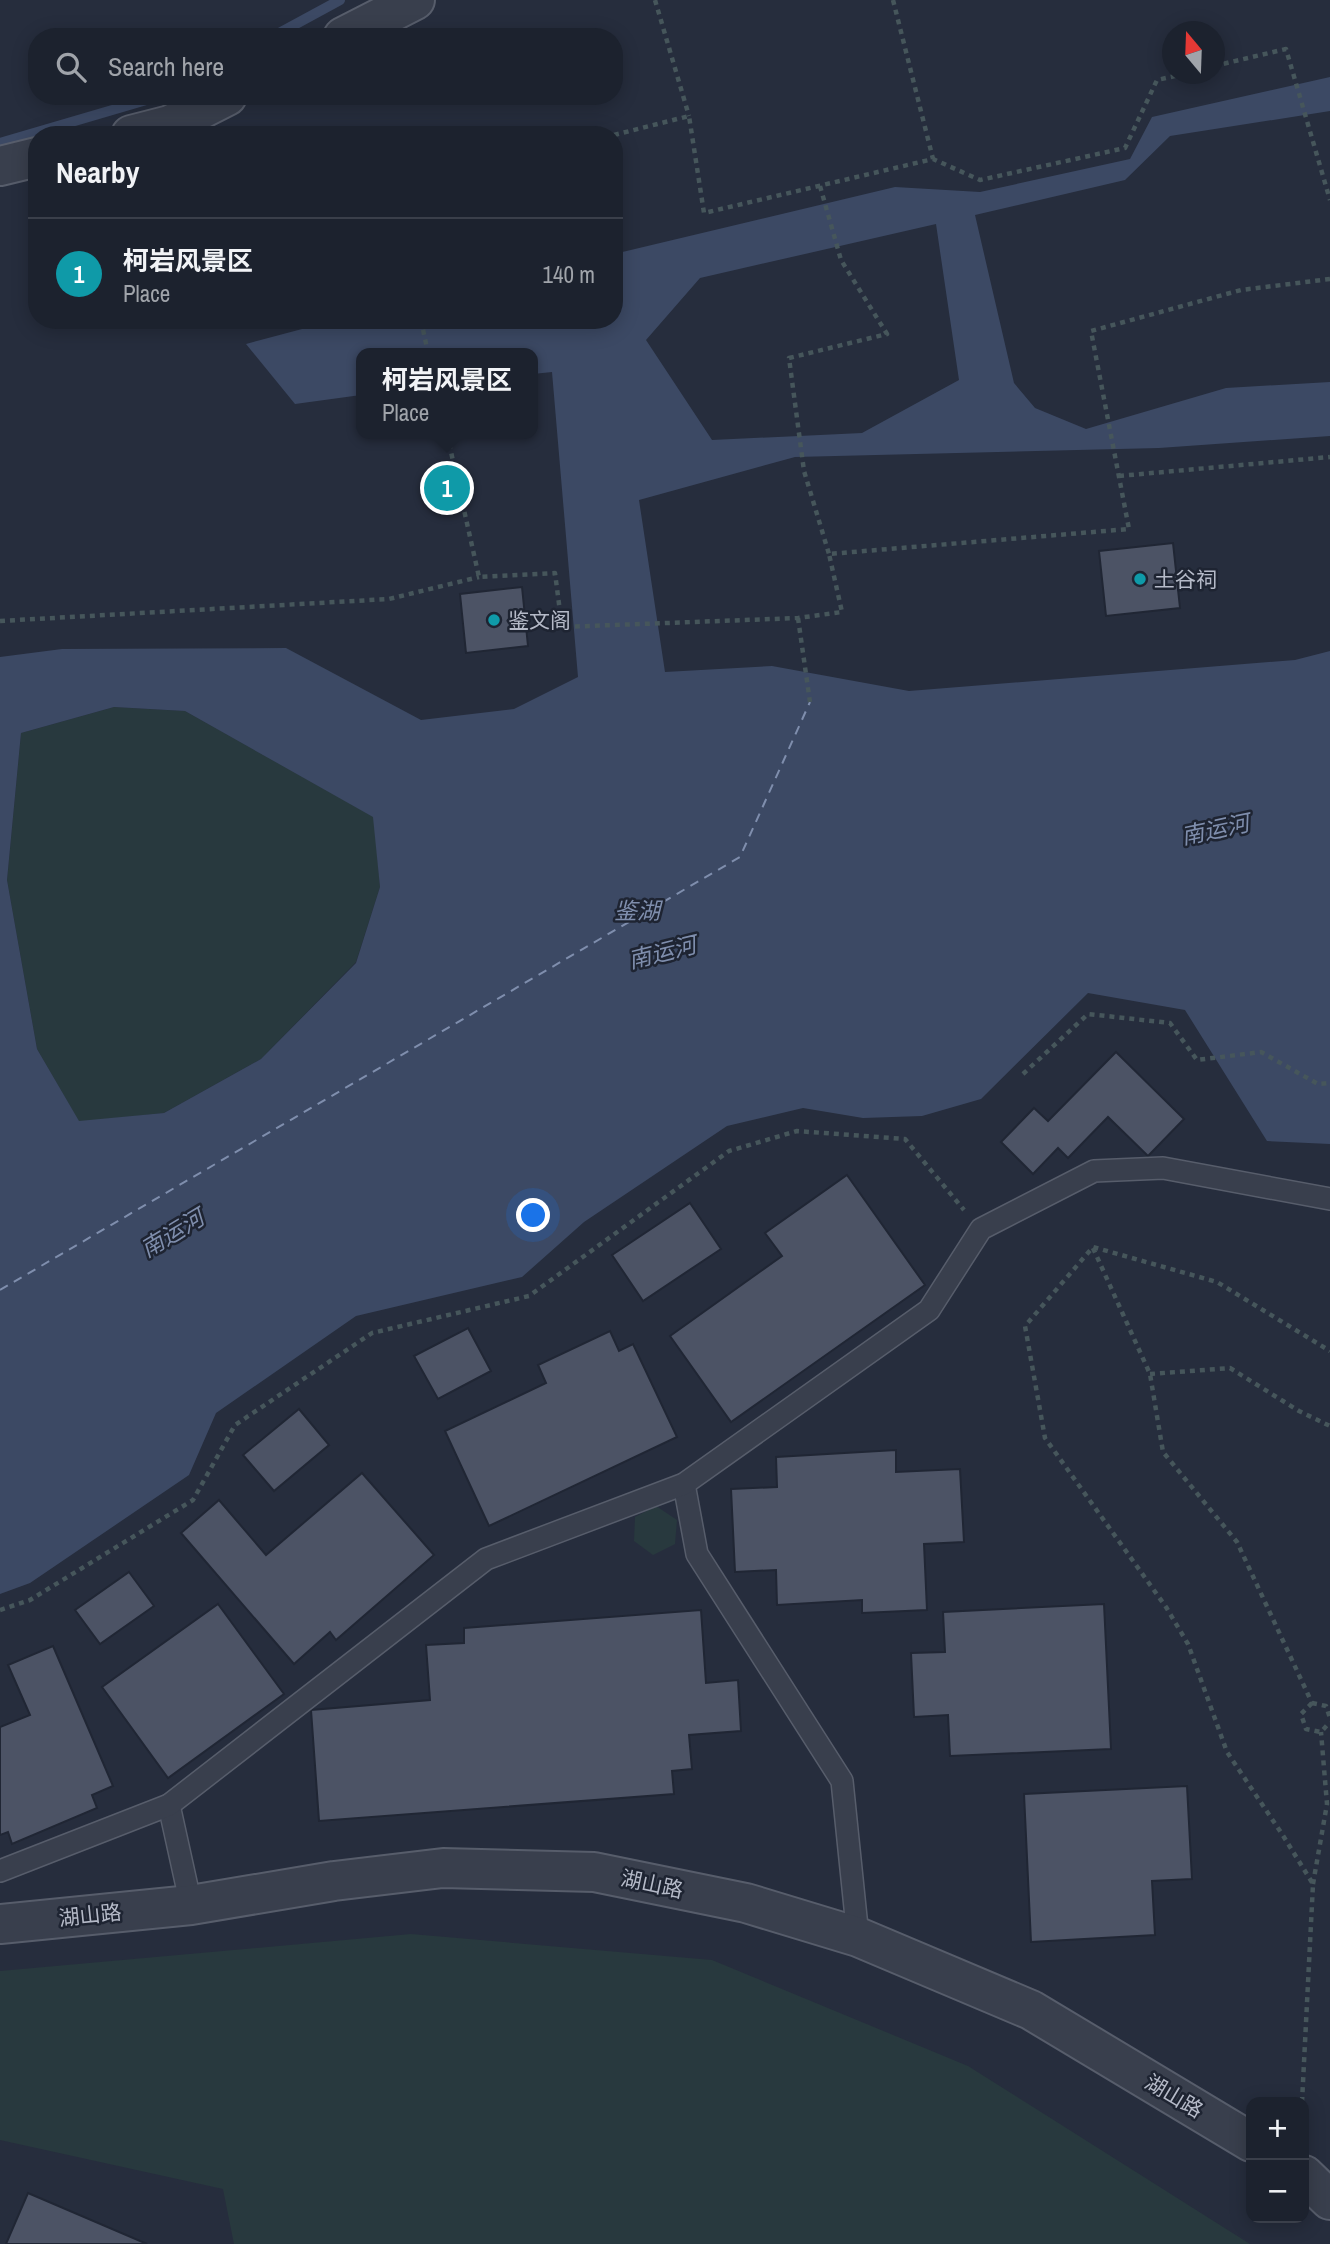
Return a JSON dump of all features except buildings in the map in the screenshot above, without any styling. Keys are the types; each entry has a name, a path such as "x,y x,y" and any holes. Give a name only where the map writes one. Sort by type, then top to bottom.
{"street":[{"path":"361,28 415,0"},
{"path":"166,126 209,105"},
{"path":"0,166 28,159"},
{"name":"湖山路","path":"0,1924 191,1905 334,1881 443,1868 594,1872 746,1903 858,1937 1031,2010 1246,2139"},
{"path":"1309,2180 1330,2200"}],"lane":[{"path":"0,1871 169,1805 486,1559 684,1484 929,1310 981,1229 1094,1171 1163,1168 1330,1199"},
{"path":"684,1484 696,1554 842,1781 858,1937"},
{"path":"169,1805 191,1905"}],"path":[{"path":"655,0 689,116 704,214 933,159 980,180 1125,148 1157,80 1162,79"},
{"path":"893,0 933,159"},
{"path":"1225,63 1286,49 1330,200"},
{"path":"623,133 689,116"},
{"path":"0,621 389,599 479,577 555,573 562,628 798,618 842,612 830,554 804,471 789,358 887,334 841,260 820,186"},
{"path":"830,554 1129,529 1091,331 1241,290 1330,279"},
{"path":"423,329 427,348"},
{"path":"448,439 479,577"},
{"path":"1119,476 1330,457"},
{"path":"798,618 810,702"},
{"path":"1023,1074 1088,1014 1170,1023 1197,1060 1261,1052 1318,1084 1330,1083"},
{"path":"0,1610 30,1600 193,1500 235,1425 372,1333 529,1296 729,1151 797,1131 905,1139 981,1229"},
{"path":"1093,1247 1217,1282 1330,1351"},
{"path":"1093,1247 1150,1374 1163,1452 1237,1542 1312,1703"},
{"path":"1093,1247 1025,1326 1045,1438 1188,1644 1227,1752 1313,1885"},
{"path":"1150,1374 1230,1368 1298,1411 1330,1426"},
{"path":"1302,2097 1313,1885 1327,1804 1321,1732 1330,1720 1326,1706 1312,1703"},
{"path":"1312,1703 1301,1714 1306,1729 1321,1732"}],"shaded area":[{"path":"114,707 185,711 374,817 380,887 356,962 261,1059 164,1113 79,1122 37,1049 7,880 21,733"},
{"path":"656,1506 677,1520 675,1544 653,1555 634,1541 635,1517"},
{"path":"411,1934 712,1960 968,2066 1250,2244 234,2244 223,2189 0,2140 0,1971"}],"water":[{"name":"鉴湖","path":"1330,77 1330,111 1170,136 1125,180 975,215 1014,383 1035,408 1086,429 1226,388 1330,382 1330,436 1159,448 795,457 639,500 665,672 772,666 909,691 1295,660 1330,651 1330,1144 1267,1141 1185,1010 1088,993 981,1099 922,1116 863,1118 803,1108 727,1126 584,1222 522,1277 356,1316 216,1413 189,1475 30,1583 0,1594 0,657 62,649 286,648 421,720 514,709 578,677 552,372 538,373 538,348 356,348 356,396 295,404 246,344 302,329 623,329 623,252 895,187 980,192 1130,159 1152,117","holes":["936,224 959,380 862,433 712,440 646,340 700,278","114,707 185,711 373,817 380,887 356,963 261,1059 164,1113 79,1121 37,1049 7,880 21,733"]}],"waterway":[{"path":"289,28 340,0"},
{"path":"58,126 129,105"},
{"path":"0,143 28,135"}],"ferry route":[{"path":"0,1290 740,857 810,702"}],"place":[{"name":"柯岩风景区","path":"447,488"},
{"name":"土谷祠","path":"1140,579"},
{"name":"鉴文阁","path":"494,620"}],"water label":[{"name":"南运河","path":"1215,829"},
{"name":"南运河","path":"662,952"},
{"name":"南运河","path":"172,1233"}]}
